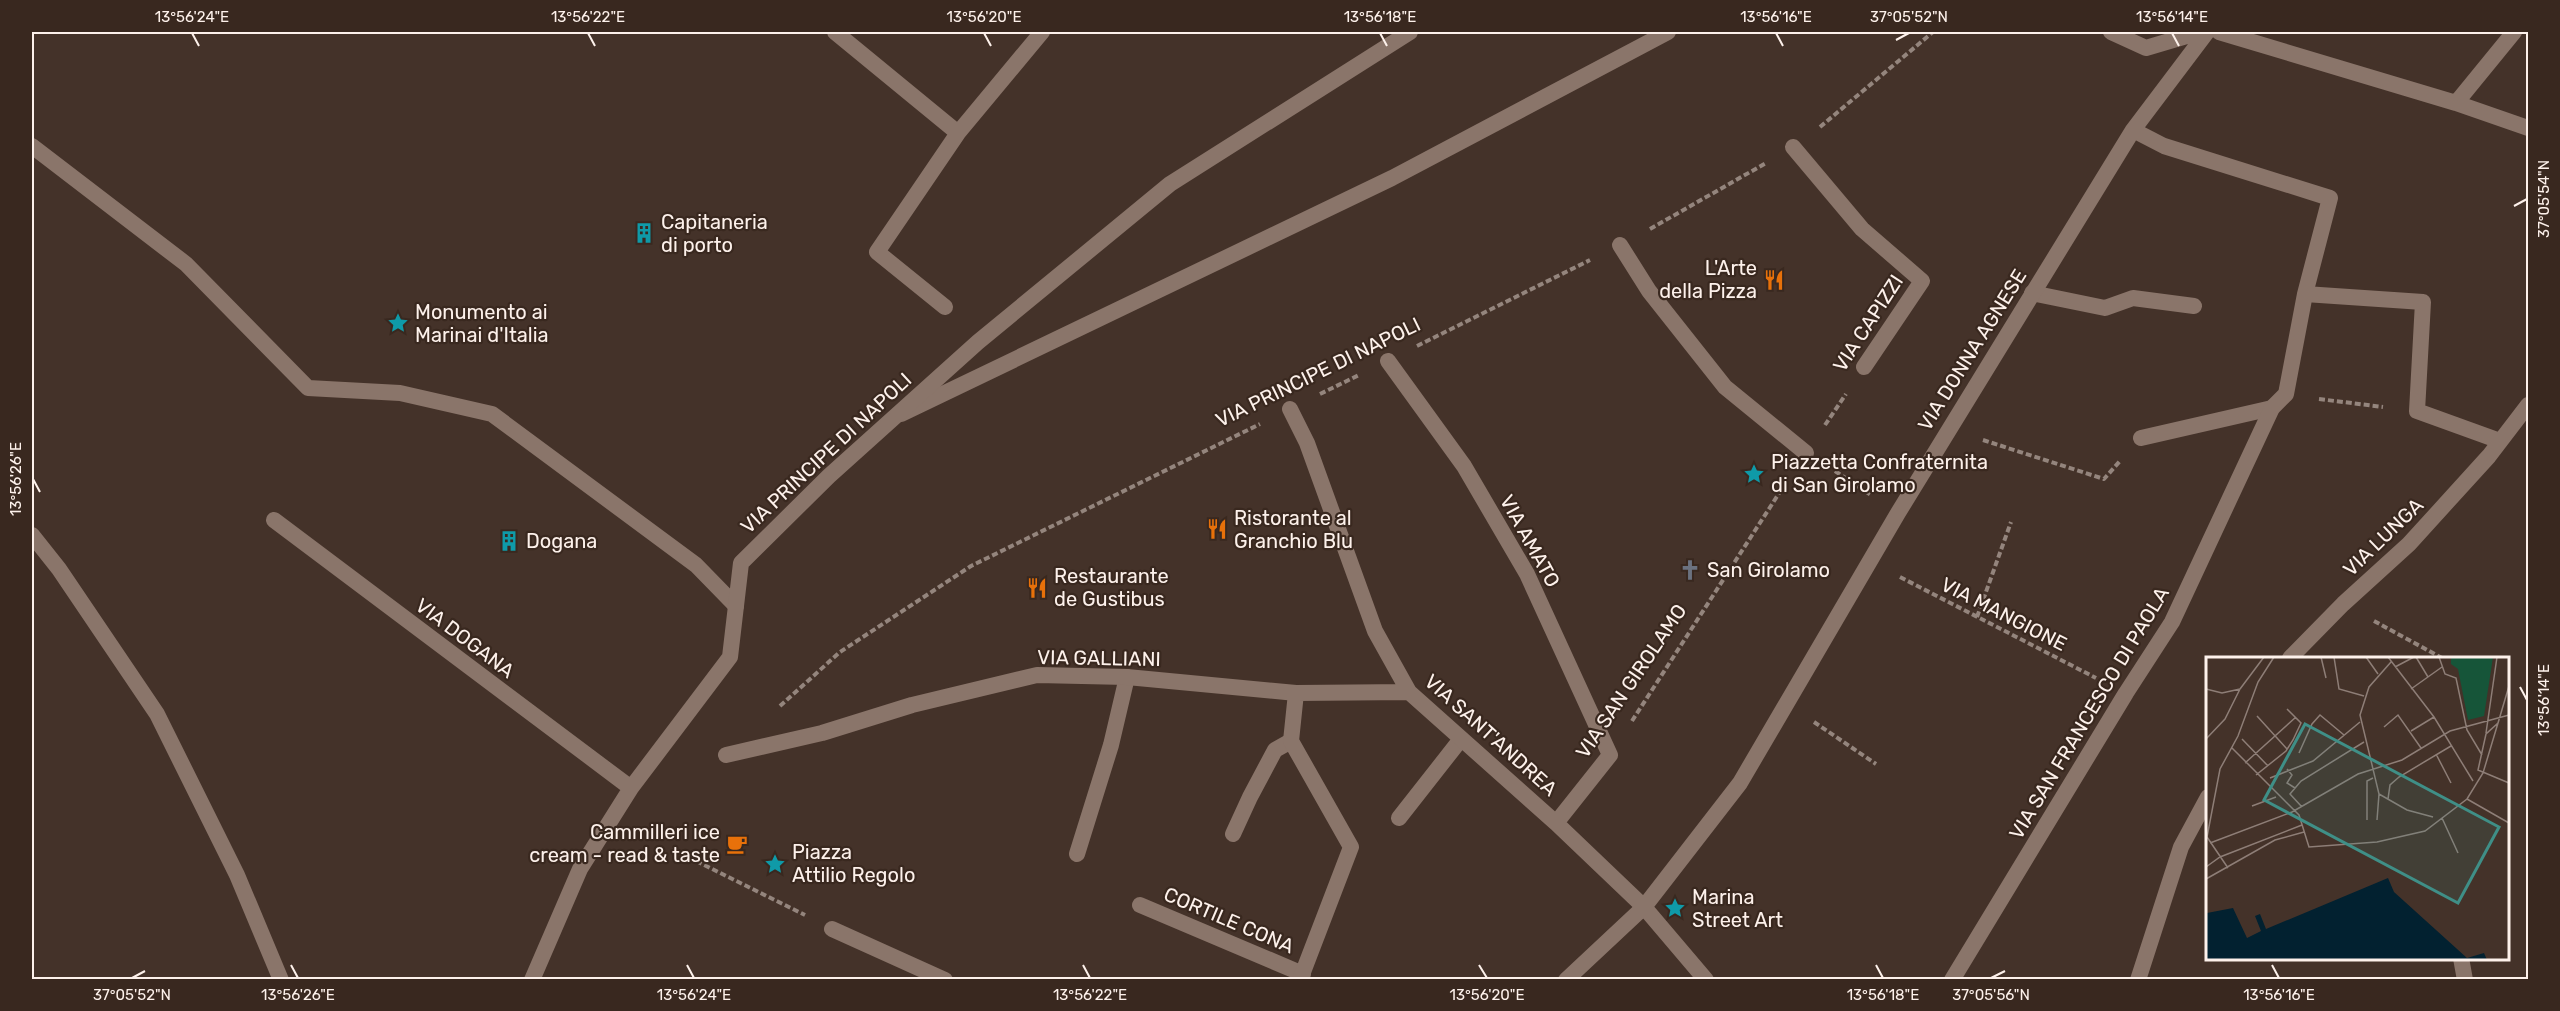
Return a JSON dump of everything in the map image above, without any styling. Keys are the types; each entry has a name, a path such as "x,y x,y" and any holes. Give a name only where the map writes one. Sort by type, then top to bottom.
{"street":[{"path":"835,32 958,133"},
{"path":"945,307 877,252 958,133 1042,32"},
{"name":"VIA PRINCIPE DI NAPOLI","path":"531,980 580,869 631,789 730,657 741,563 890,419 978,342 1170,184 1410,32"},
{"path":"890,419 1392,178 1668,32"},
{"path":"2111,32 2146,48 2200,32"},
{"name":"VIA DONNA AGNESE","path":"1566,980 1644,907 1740,783 1948,429 2133,130 2207,32"},
{"path":"2219,32 2456,103 2529,128"},
{"path":"2456,103 2514,32"},
{"path":"2133,130 2164,146 2330,198 2305,294 2286,394"},
{"path":"32,146 186,264 308,388 400,393 492,414 696,565 736,606"},
{"name":"VIA CAPIZZI","path":"1793,147 1862,229 1922,281 1864,367"},
{"path":"1620,246 1649,291 1725,387 1806,453"},
{"path":"2032,293 2105,308 2133,298 2194,306"},
{"path":"2305,294 2423,302 2417,411 2500,441"},
{"name":"VIA AMATO","path":"1388,361 1464,466 1527,574 1610,755"},
{"name":"VIA SAN FRANCESCO DI PAOLA","path":"1952,980 2126,693 2172,622 2272,408 2286,394"},
{"name":"VIA LUNGA","path":"2291,657 2343,604 2409,544 2489,456 2529,405"},
{"path":"2141,438 2272,408"},
{"name":"VIA SANT'ANDREA","path":"1290,409 1306,442 1375,631 1409,692 1556,823 1644,907 1706,980"},
{"name":"VIA DOGANA","path":"273,520 631,789"},
{"path":"32,535 59,569 158,714 237,875 281,980"},
{"name":"VIA GALLIANI","path":"726,755 822,733 912,705 1037,675 1127,677 1296,693 1409,692"},
{"path":"1077,854 1112,745 1127,677"},
{"path":"1296,693 1291,741 1351,847 1301,977"},
{"path":"1400,818 1461,739"},
{"path":"1233,834 1275,750 1291,741"},
{"name":"VIA SAN GIROLAMO","path":"1556,823 1610,755"},
{"path":"2138,980 2181,847 2206,801"},
{"name":"CORTILE CONA","path":"1140,905 1301,977"},
{"path":"832,929 945,980"},
{"path":"2461,960 2465,980"}],"path":[{"name":"VIA PRINCIPE DI NAPOLI","path":"778,708 840,652 971,566 1620,246 1793,147 1833,118 1933,32"},
{"name":"VIA CAPIZZI","path":"1806,453 1864,367"},
{"path":"2286,394 2417,411"},
{"path":"1948,429 2104,478 2141,438"},
{"path":"1806,453 1898,513"},
{"name":"VIA SAN GIROLAMO","path":"1610,755 1806,453"},
{"path":"1977,617 2012,522"},
{"name":"VIA MANGIONE","path":"1869,562 2126,693"},
{"path":"2343,604 2440,657"},
{"path":"1786,704 1876,764"},
{"path":"672,849 832,929"}],"place":[{"name":"Capitaneria di porto","path":"644,233"},
{"name":"L'Arte della Pizza","path":"1774,280"},
{"name":"Monumento ai Marinai d'Italia","path":"398,323"},
{"name":"Piazzetta Confraternita di San Girolamo","path":"1754,474"},
{"name":"Ristorante al Granchio Blu","path":"1217,529"},
{"name":"Dogana","path":"509,541"},
{"name":"San Girolamo","path":"1690,570"},
{"name":"Restaurante de Gustibus","path":"1037,588"},
{"name":"Cammilleri ice cream - read & taste","path":"737,844"},
{"name":"Piazza Attilio Regolo","path":"775,864"},
{"name":"Marina Street Art","path":"1675,908"}]}
